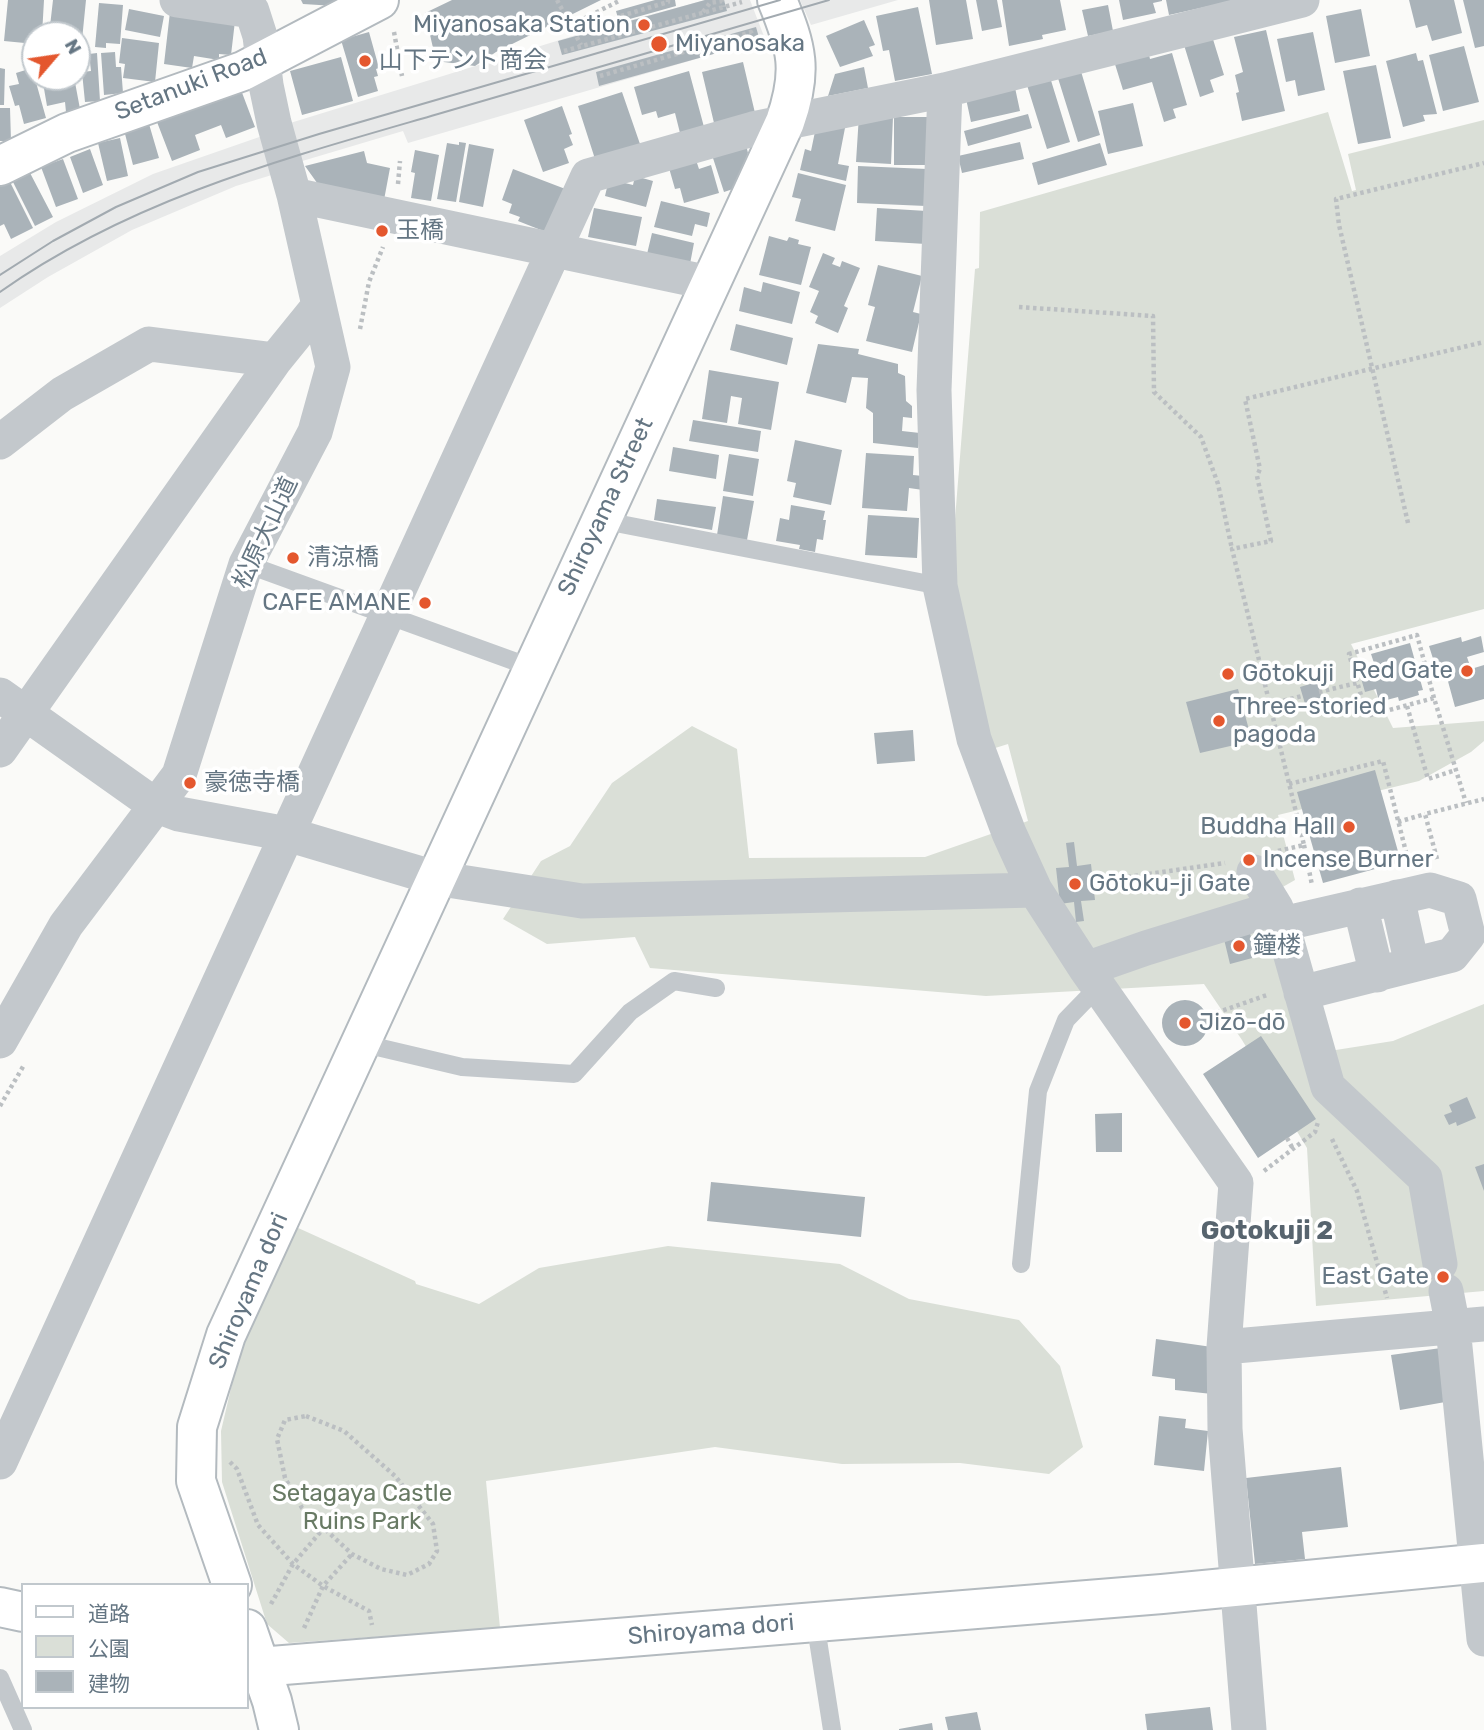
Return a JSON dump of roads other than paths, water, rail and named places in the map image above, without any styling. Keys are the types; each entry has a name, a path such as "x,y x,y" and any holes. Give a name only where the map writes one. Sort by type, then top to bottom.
{"street":[{"path":"177,0 250,6"},
{"name":"Shiroyama Street","path":"360,1043 785,122 795,94 796,58 777,37 777,0"},
{"path":"0,1462 588,176 785,122 945,90 1301,0"},
{"name":"松原大山道","path":"0,1041 66,925 178,775 246,564 315,432 333,367 294,195 274,123 260,36 250,6"},
{"name":"Setanuki Road","path":"0,166 67,133 243,71 263,60 386,11"},
{"path":"945,90 934,390 940,586 974,739 1009,833 1035,890 1092,978 1236,1183 1224,1346 1225,1429 1248,1730"},
{"path":"294,195 710,283"},
{"path":"0,750 13,704 318,307"},
{"path":"0,442 62,394 149,344 275,360"},
{"path":"13,704 155,805 179,814 288,834 435,878 582,901 1035,890"},
{"path":"1256,861 1279,916 1328,1087 1425,1178 1443,1278 1469,1326 1484,1639"},
{"path":"1092,978 1146,948 1279,916 1360,905 1404,883 1459,899 1468,935 1452,955 1377,975 1299,989"},
{"path":"1404,883 1412,965"},
{"path":"1360,905 1377,975"},
{"name":"Shiroyama dori","path":"231,1583 196,1480 197,1427 226,1335 360,1043"},
{"path":"1224,1346 1469,1326"},
{"name":"Shiroyama dori","path":"253,1665 1162,1594 1481,1563"},
{"path":"0,1607 21,1612"},
{"path":"258,1619 253,1665 279,1730"}],"lane":[{"path":"600,520 940,586"},
{"path":"246,564 533,668"},
{"path":"1021,1264 1038,1091 1066,1020 1092,978"},
{"path":"360,1043 462,1067 574,1074 630,1012 674,981 716,988"},
{"path":"815,1621 832,1730"},
{"path":"0,1678 23,1730"}],"tram line":[{"path":"0,275 53,241 116,207 198,172 319,134 780,0"},
{"path":"0,292 50,259 102,231 156,206 267,165 829,0"}],"place":[{"name":"Miyanosaka Station","path":"644,25"},
{"name":"Miyanosaka","path":"659,44"},
{"name":"山下テント商会","path":"365,61"},
{"name":"玉橋","path":"382,231"},
{"name":"清涼橋","path":"293,558"},
{"name":"CAFE AMANE","path":"425,603"},
{"name":"Red Gate","path":"1467,671"},
{"name":"Gōtokuji","path":"1228,674"},
{"name":"Three-storied pagoda","path":"1219,721"},
{"name":"豪徳寺橋","path":"190,783"},
{"name":"Buddha Hall","path":"1349,827"},
{"name":"Incense Burner","path":"1249,860"},
{"name":"Gōtoku-ji Gate","path":"1075,884"},
{"name":"鐘楼","path":"1239,946"},
{"name":"Jizō-dō","path":"1185,1023"},
{"name":"East Gate","path":"1443,1277"}],"district":[{"name":"Gotokuji 2","path":"1267,1231"}],"park label":[{"name":"Setagaya Castle Ruins Park","path":"362,1508"}]}
